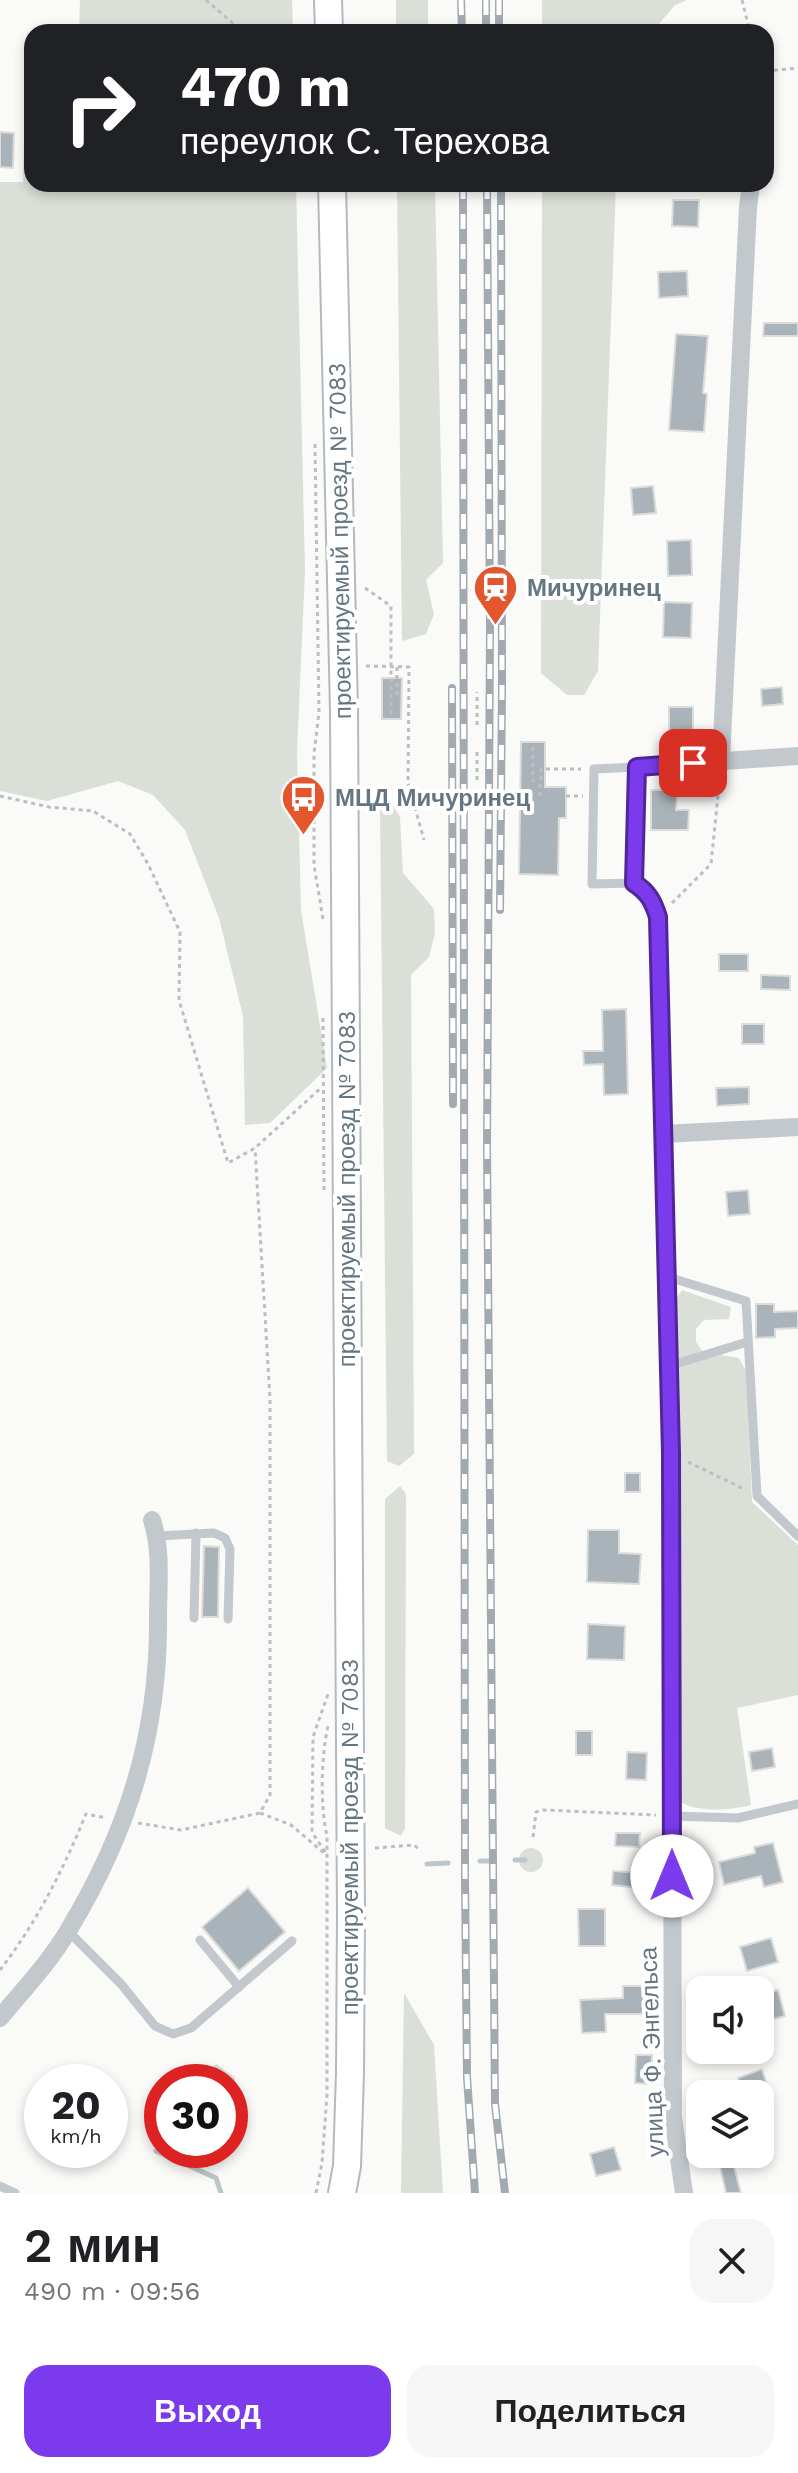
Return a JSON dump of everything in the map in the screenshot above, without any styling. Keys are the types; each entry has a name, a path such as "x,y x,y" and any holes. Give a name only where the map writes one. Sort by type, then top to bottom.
{"main road":[{"path":"328,0 329,24"},
{"name":"проектируемый проезд № 7083","path":"332,192 344,712 351,1916 347,2166 342,2193"}],"street":[{"path":"721,760 751,192"},
{"path":"658,917 654,902 644,889 634,883 637,767 798,756"},
{"name":"улица Ф. Энгельса","path":"658,917 671,1453 673,2117 684,2193"},
{"path":"663,1134 798,1127"},
{"path":"0,2018 47,1962 68,1931 124,1821 146,1746 156,1687 158,1650 154,1528"}],"lane":[{"path":"634,883 592,884 594,769 637,767"},
{"path":"668,1277 746,1301 757,1496 798,1536"},
{"path":"669,1366 747,1342"},
{"path":"154,1528 220,1535 228,1542 228,1619"},
{"path":"194,1618 196,1533"},
{"path":"672,1816 738,1818 798,1804"},
{"path":"68,1931 121,1984 155,2026 173,2034 191,2028 292,1941"},
{"path":"200,1940 239,1987"},
{"path":"0,2186 15,2193"}],"path":[{"path":"206,0 234,24"},
{"path":"742,0 748,24"},
{"path":"774,70 798,68"},
{"path":"315,432 319,712 314,754 314,865 325,932"},
{"path":"365,588 391,606 391,715"},
{"path":"366,666 409,667 408,783 424,840"},
{"path":"397,667 397,696"},
{"path":"477,692 477,725"},
{"path":"533,747 533,782"},
{"path":"477,748 477,780"},
{"path":"658,917 711,864 721,760"},
{"path":"540,796 541,769"},
{"path":"0,796 49,807 93,811 130,834 180,932 179,1000 228,1163 255,1148 322,1087"},
{"path":"323,1009 324,1198"},
{"path":"255,1148 270,1399 270,1795 260,1813"},
{"path":"671,1453 757,1496"},
{"path":"316,2193 322,2163 327,2095 327,1855 324,1741 328,1728 329,1690 313,1737 312,1832 327,1855"},
{"path":"533,1837 536,1812 543,1810 672,1816"},
{"path":"0,1970 49,1895 86,1814 181,1830 260,1813 291,1825 327,1855"},
{"path":"375,1848 414,1845 420,1850"}],"shaded area":[{"path":"80,0 292,0 293,24 79,24"},
{"path":"396,0 428,0 428,24 396,24"},
{"path":"542,0 687,0 675,5 659,24 542,24"},
{"path":"24,143 24,192 296,192 305,571 297,751 301,910 327,1068 270,1123 245,1125 243,1016 219,918 185,830 153,795 118,781 47,801 0,791 0,182 23,182"},
{"path":"397,192 435,192 443,563 426,580 434,614 426,634 402,641"},
{"path":"542,192 616,192 598,671 584,695 567,695 541,673"},
{"path":"392,804 400,817 403,873 434,909 435,933 429,957 411,975 414,1454 399,1466 387,1461 380,808"},
{"path":"682,1290 731,1307 729,1319 704,1320 696,1329 696,1342 703,1352 739,1358 746,1371 752,1502 798,1545 798,1695 737,1708 751,1805 725,1809 696,1808 681,1802 676,1299"},
{"path":"400,1486 406,1494 405,1828 401,1836 385,1828 385,1499"},
{"path":"531,1848 540,1851 543,1860 540,1869 531,1872 522,1869 519,1860 522,1851"},
{"path":"404,1993 434,2045 443,2193 401,2193"}],"building":[{"path":"0,132 14,133 13,168 0,167"},
{"path":"673,200 699,200 698,227 672,226"},
{"path":"687,271 688,296 659,298 658,272"},
{"path":"764,323 798,323 798,336 763,336"},
{"path":"676,334 708,336 703,393 707,394 704,432 669,430"},
{"path":"653,486 656,513 633,515 631,488"},
{"path":"691,540 692,575 668,576 667,541"},
{"path":"664,602 692,603 691,638 663,637"},
{"path":"382,678 402,678 401,719 382,719"},
{"path":"782,687 783,704 762,706 761,689"},
{"path":"669,707 693,707 693,737 669,737"},
{"path":"521,742 545,742 545,787 566,787 566,818 559,818 558,875 519,874"},
{"path":"651,790 677,790 676,810 689,810 688,830 651,830"},
{"path":"719,954 748,954 748,971 719,971"},
{"path":"761,975 790,976 790,990 761,989"},
{"path":"626,1009 628,1094 604,1095 603,1064 584,1065 583,1051 603,1051 602,1010"},
{"path":"742,1024 764,1024 764,1044 742,1044"},
{"path":"749,1087 749,1104 717,1106 716,1088"},
{"path":"748,1190 750,1214 728,1216 726,1192"},
{"path":"756,1304 774,1304 774,1312 798,1311 798,1328 775,1329 775,1337 756,1338"},
{"path":"625,1473 640,1473 640,1492 625,1492"},
{"path":"588,1530 619,1530 619,1553 641,1554 639,1584 587,1582"},
{"path":"204,1546 219,1547 218,1617 202,1617"},
{"path":"588,1624 625,1626 624,1660 587,1659"},
{"path":"576,1731 592,1731 592,1755 576,1755"},
{"path":"772,1748 775,1767 752,1771 749,1752"},
{"path":"627,1752 647,1753 646,1780 626,1779"},
{"path":"616,1833 640,1833 639,1847 615,1846"},
{"path":"773,1843 783,1882 764,1887 761,1876 724,1885 719,1862 755,1853 754,1847"},
{"path":"613,1871 640,1873 639,1888 612,1885"},
{"path":"248,1888 285,1932 239,1971 202,1927"},
{"path":"578,1909 605,1909 605,1946 579,1946"},
{"path":"771,1938 778,1962 747,1971 740,1947"},
{"path":"623,1986 648,1986 648,2014 605,2014 606,2032 582,2033 580,2000 623,1998"},
{"path":"778,1990 785,2016 774,2019 774,1991"},
{"path":"636,2055 652,2055 651,2084 635,2083"},
{"path":"762,2069 766,2080 739,2080"},
{"path":"614,2147 621,2170 596,2176 590,2154"},
{"path":"720,2168 734,2168 741,2193 726,2193"}],"waterway":[{"path":"515,1860 525,1860"},
{"path":"480,1861 489,1861"},
{"path":"427,1864 448,1863"},
{"path":"194,2168 216,2178 221,2193"}],"railway":[{"path":"461,0 462,24"},
{"path":"486,0 486,24"},
{"path":"499,0 499,24"},
{"path":"463,192 465,1880 467,2077 475,2193"},
{"path":"487,192 490,626 487,1148 495,2104 505,2193"},
{"path":"500,910 501,192"},
{"path":"452,688 453,1104"}],"place":[{"name":"Мичуринец","path":"496,627"},
{"name":"МЦД Мичуринец","path":"304,837"}],"route":[{"path":"672,1876 671,1453 658,917 654,902 644,889 634,883 637,767 693,763"}]}
